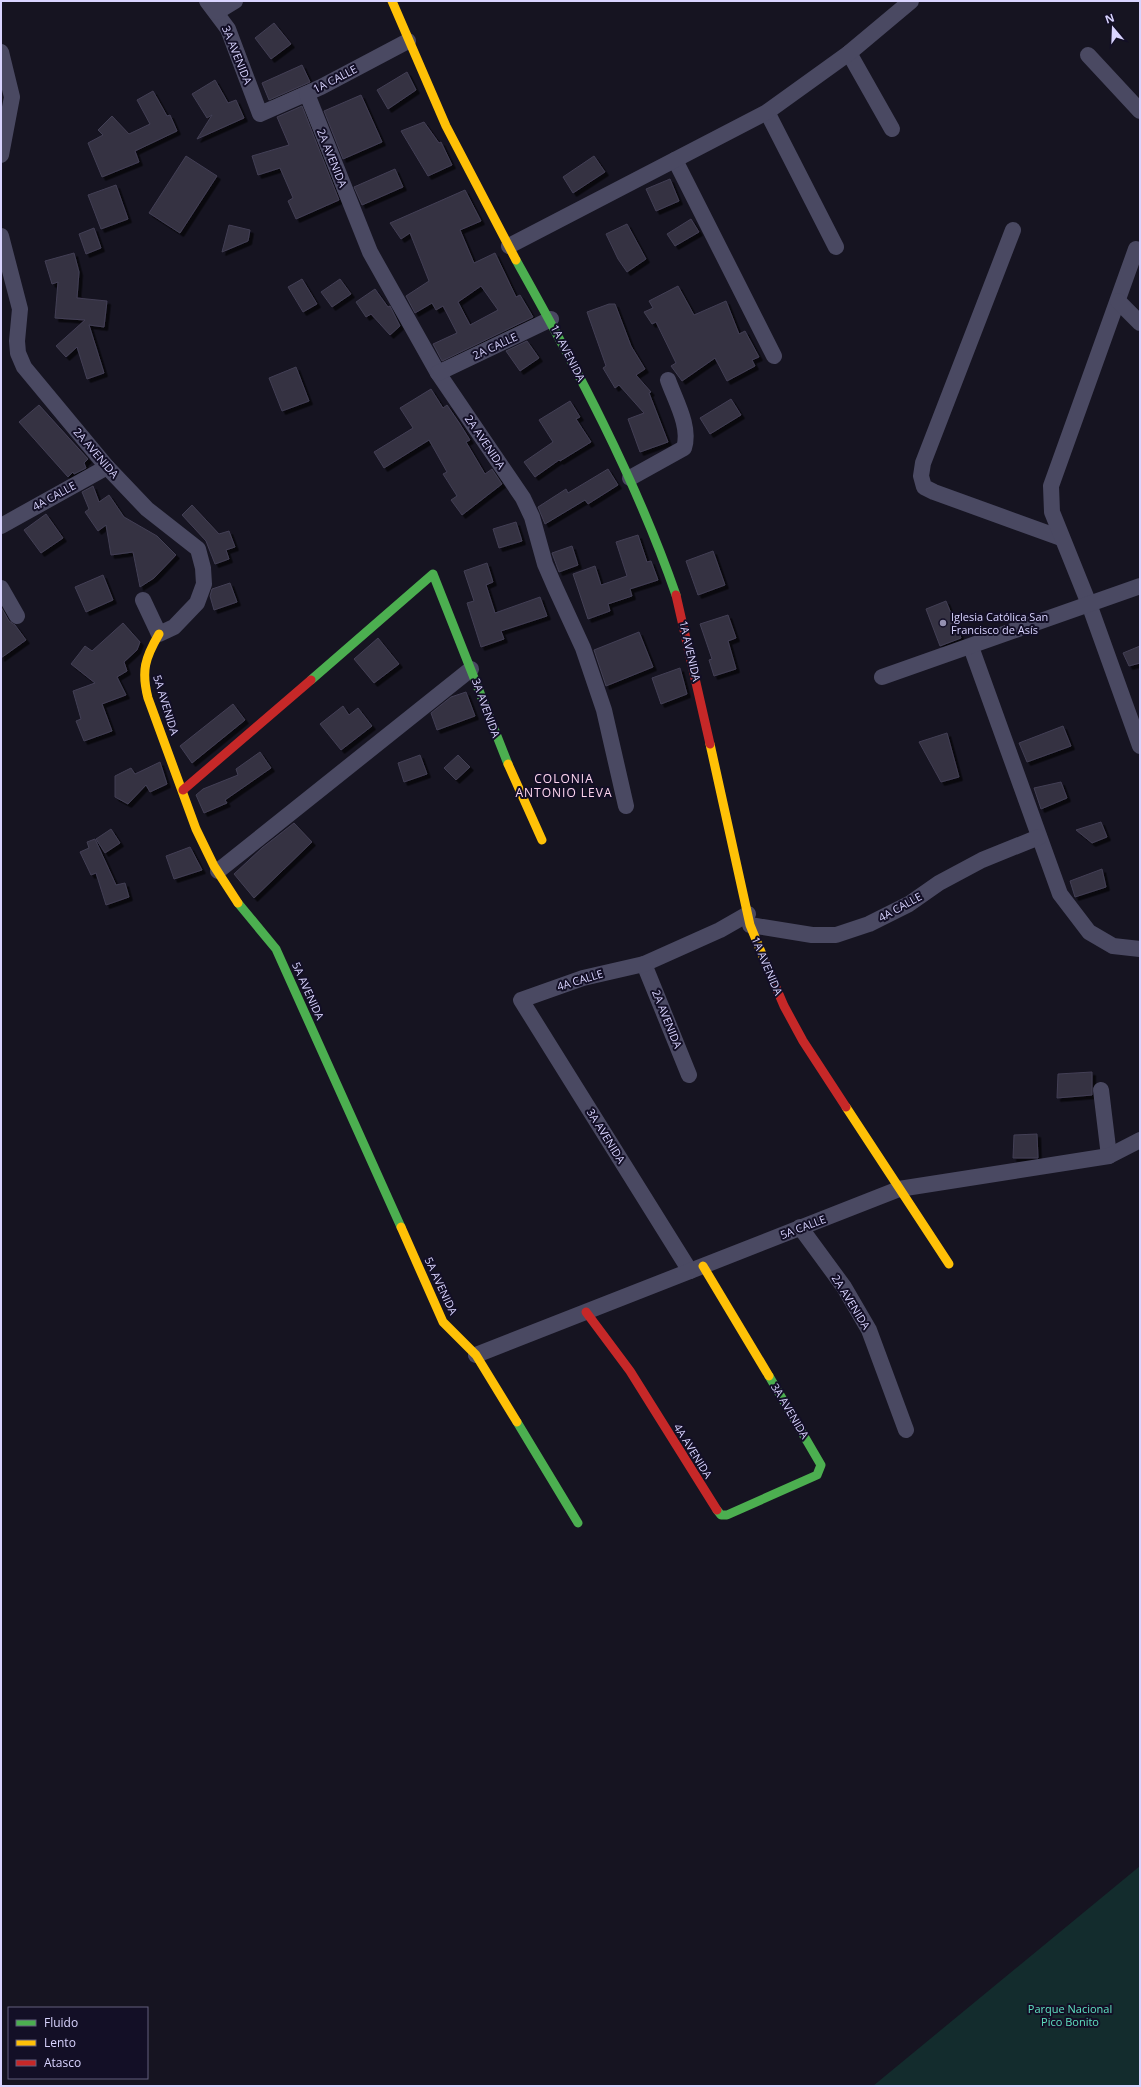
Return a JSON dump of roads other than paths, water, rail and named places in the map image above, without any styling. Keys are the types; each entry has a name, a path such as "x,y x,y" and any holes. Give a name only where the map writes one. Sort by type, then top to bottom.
{"street":[{"path":"212,7 235,1"},
{"path":"392,1 408,42"},
{"path":"509,246 767,112 849,53 911,1"},
{"name":"3A AVENIDA","path":"212,7 228,29 260,114"},
{"name":"1A CALLE","path":"260,114 307,94 408,42"},
{"name":"1A AVENIDA","path":"408,42 444,120 509,246 551,320 630,478 680,605 749,919 784,1006 802,1041 949,1264"},
{"path":"1,52 12,97 1,155"},
{"path":"849,53 892,129"},
{"path":"1088,55 1140,111"},
{"name":"2A AVENIDA","path":"307,94 370,252 438,373 523,498 532,517 545,564 583,648 604,710 626,806"},
{"path":"767,112 836,247"},
{"path":"675,160 774,356"},
{"path":"1013,230 923,463 922,476 924,486 934,492 1061,538"},
{"name":"2A AVENIDA","path":"1,236 20,310 17,341 18,353 24,368 107,467 147,509 198,549 202,562 204,584 197,602 174,626 159,634"},
{"path":"1136,249 1051,486 1052,512 1061,538 1089,604 1140,746"},
{"path":"1118,301 1140,323"},
{"name":"2A CALLE","path":"438,373 551,320"},
{"path":"630,478 684,448 687,439 685,429 668,380"},
{"name":"4A CALLE","path":"1,526 107,467"},
{"name":"3A AVENIDA","path":"183,790 434,574 501,748 542,840"},
{"path":"882,677 971,647 1140,586"},
{"path":"1,588 17,616"},
{"path":"143,600 159,634"},
{"name":"5A AVENIDA","path":"159,634 149,651 144,679 156,717 183,790 189,812 218,870 258,932 276,949 443,1322 476,1355 578,1522"},
{"path":"971,647 1060,894 1089,932 1113,946 1140,949"},
{"path":"218,870 471,668"},
{"name":"4A CALLE","path":"521,1000 583,978 644,964 720,930 749,919 812,935 836,935 869,924 903,908 939,884 982,860 1039,837"},
{"name":"2A AVENIDA","path":"644,964 690,1074"},
{"name":"3A AVENIDA","path":"521,1000 815,1453 821,1465 817,1475"},
{"path":"1101,1090 1109,1156"},
{"name":"5A CALLE","path":"476,1355 899,1189 1109,1156 1140,1140"},
{"name":"2A AVENIDA","path":"800,1227 844,1287 869,1330 906,1430"},
{"name":"4A AVENIDA","path":"586,1312 630,1371 720,1515 727,1515 817,1475"}],"place":[{"name":"Iglesia Católica San Francisco de Asís","path":"943,623"}],"district":[{"name":"COLONIA ANTONIO LEVA","path":"564,786"}],"park label":[{"name":"Parque Nacional Pico Bonito","path":"1070,2015"}]}
